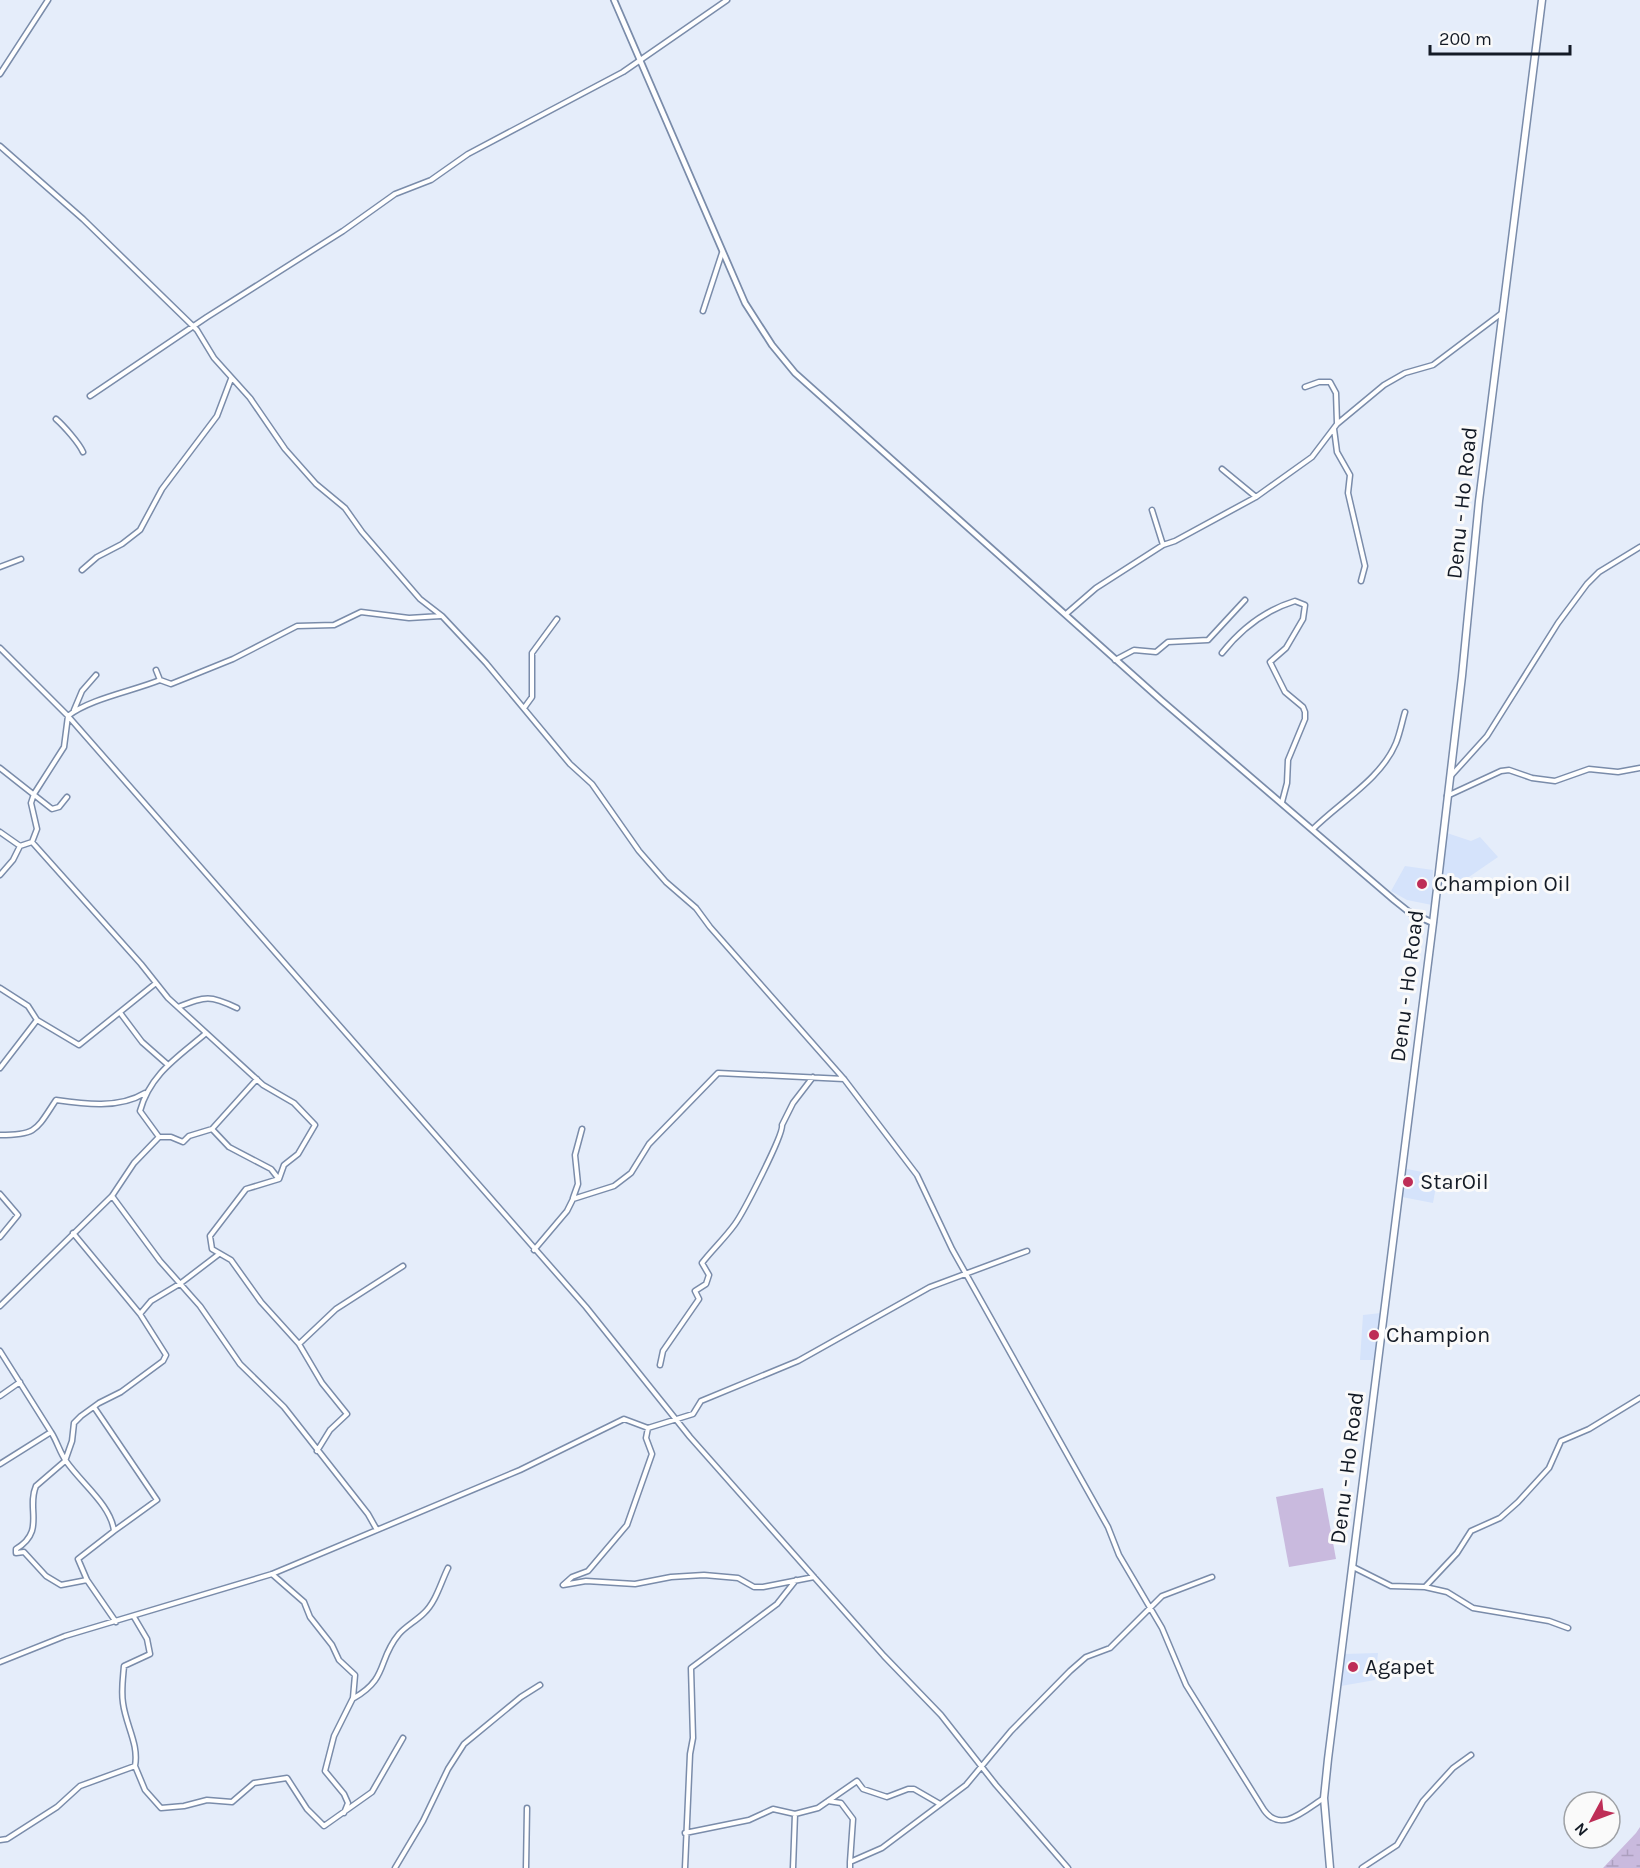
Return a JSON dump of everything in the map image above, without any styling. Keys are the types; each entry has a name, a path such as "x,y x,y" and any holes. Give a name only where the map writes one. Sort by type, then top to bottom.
{"main road":[{"name":"Denu - Ho Road","path":"1330,1868 1324,1798 1433,923 1481,480 1542,0"}],"street":[{"path":"0,74 48,0"},
{"path":"614,0 722,253 758,324 795,373 1115,660 1394,900 1409,912 1433,923"},
{"path":"90,396 343,231 395,194 431,180 468,154 623,72 727,0"},
{"path":"0,146 83,219 193,327 231,379 250,398 285,449 316,484 345,508 362,532 420,599 442,616 524,708 570,765 592,784 653,867 677,893 696,908 710,927 844,1079 917,1176 966,1274 1108,1527 1119,1555 1151,1608 1186,1685 1271,1820 1277,1822 1287,1820 1324,1798"},
{"path":"703,311 722,253"},
{"path":"1066,614 1096,588 1163,545 1256,497 1312,457 1336,426 1384,385 1405,373 1433,365 1503,312"},
{"path":"82,570 97,556 122,544 140,530 162,489 217,416 231,379"},
{"path":"1305,387 1319,382 1330,382 1336,393 1337,452 1350,475 1348,494 1365,566 1361,581"},
{"path":"56,419 70,438 78,443 83,452"},
{"path":"1222,469 1256,497"},
{"path":"1152,510 1163,545"},
{"path":"1449,778 1487,736 1558,623 1587,584 1599,572 1640,547"},
{"path":"0,567 21,559"},
{"path":"1115,660 1134,650 1156,652 1168,642 1208,640 1245,600"},
{"path":"1222,653 1233,638 1268,611 1295,601 1305,605 1307,609 1303,619 1286,648 1270,662 1285,692 1304,707 1305,712 1305,719 1288,760 1287,783 1282,802"},
{"path":"32,842 37,829 31,803 34,794 64,747 68,716 79,707 136,690 160,680 171,684 233,659 297,626 334,625 361,612 409,618 442,616"},
{"path":"524,708 532,697 532,653 557,619"},
{"path":"0,648 68,716 586,1307 676,1420 884,1656 941,1715 981,1767 1068,1868"},
{"path":"156,670 160,680"},
{"path":"74,711 82,691 96,675"},
{"path":"1313,829 1365,784 1390,753 1396,743 1405,712"},
{"path":"0,768 51,809 59,807 67,797"},
{"path":"1447,796 1501,771 1509,770 1532,778 1555,780 1588,769 1618,772 1640,768"},
{"path":"0,832 20,846"},
{"path":"0,875 13,860 20,846 32,842"},
{"path":"32,842 178,1007 257,1079 294,1103 315,1125 298,1154 284,1165 279,1179"},
{"path":"0,988 28,1006 37,1020 79,1045 101,1026 120,1014 156,982"},
{"path":"178,1007 196,999 215,998 237,1008"},
{"path":"120,1014 142,1042 167,1064"},
{"path":"0,1068 37,1020"},
{"path":"206,1034 167,1064 145,1093 140,1111 159,1137 183,1142 189,1136 212,1129 257,1079"},
{"path":"573,1198 614,1186 631,1173 649,1144 718,1072 844,1079"},
{"path":"660,1365 663,1351 699,1299 695,1291 706,1284 708,1275 702,1263 735,1225 772,1154 793,1103 813,1077"},
{"path":"0,1135 27,1135 40,1125 56,1100 101,1105 138,1097 145,1093"},
{"path":"212,1129 230,1147 271,1168 279,1179"},
{"path":"534,1250 567,1211 573,1198 578,1184 575,1155 582,1129"},
{"path":"0,1306 112,1196 134,1163 159,1137"},
{"path":"279,1179 246,1189 210,1236 212,1250 231,1260 261,1302 299,1344 322,1383 346,1414 330,1430 317,1451"},
{"path":"0,1194 18,1215 0,1237"},
{"path":"112,1196 160,1261 181,1283 240,1364 284,1407 368,1514 377,1530"},
{"path":"73,1233 140,1314 166,1355 163,1361 74,1423 72,1441 65,1461 36,1486 34,1491 36,1520 28,1542 16,1549 16,1553 24,1552 46,1576 61,1585 87,1580"},
{"path":"0,1662 65,1636 272,1574 519,1470 624,1419 648,1428 693,1414 701,1401 798,1361 930,1287 1027,1251"},
{"path":"140,1314 151,1300 181,1283 219,1254"},
{"path":"299,1344 336,1309 403,1266"},
{"path":"0,1351 51,1432 65,1461 101,1504 114,1531"},
{"path":"0,1396 20,1382"},
{"path":"1425,1587 1457,1553 1471,1531 1500,1518 1518,1502 1549,1468 1561,1441 1572,1434 1589,1429 1640,1398"},
{"path":"94,1407 157,1500 78,1559 87,1580 116,1622"},
{"path":"648,1428 646,1438 652,1455 627,1525 588,1571 572,1577 563,1585 586,1581 635,1584 671,1577 704,1575 738,1578 754,1587 763,1587 815,1576"},
{"path":"0,1464 51,1432"},
{"path":"1353,1567 1391,1586 1425,1587 1447,1592 1473,1608 1549,1621 1568,1628"},
{"path":"353,1698 370,1689 377,1680 391,1646 399,1634 426,1612 448,1568"},
{"path":"272,1574 304,1602 310,1617 332,1646 339,1660 355,1675 353,1698 334,1736 326,1771 344,1794 348,1803 344,1814"},
{"path":"850,1865 882,1848 966,1785 1011,1731 1070,1671 1086,1657 1110,1648 1132,1623 1162,1596 1212,1577"},
{"path":"685,1868 685,1833 693,1738 691,1668 777,1604 797,1580"},
{"path":"134,1617 147,1640 150,1654 124,1666 122,1703 130,1735 138,1751 135,1766 145,1790 161,1808 184,1806 207,1800 232,1802 254,1783 287,1778 307,1809 324,1826 372,1792 403,1738"},
{"path":"395,1868 423,1821 448,1769 464,1744 521,1697 540,1685"},
{"path":"1362,1868 1397,1845 1423,1802 1453,1768 1471,1755"},
{"path":"0,1840 7,1839 57,1807 87,1782 135,1766"},
{"path":"685,1833 749,1820 773,1809 795,1814 818,1808 857,1782 863,1789 887,1797 908,1788 914,1789 940,1804"},
{"path":"828,1801 841,1803 853,1819 850,1865"},
{"path":"526,1868 527,1808"},
{"path":"793,1868 795,1814"}],"shaded area":[{"path":"1447,833 1471,841 1480,837 1498,857 1466,879 1446,888 1441,887"},
{"path":"1405,866 1433,870 1432,905 1407,900 1391,891"},
{"path":"1407,1169 1438,1175 1433,1203 1402,1197"},
{"path":"1381,1313 1375,1360 1360,1360 1363,1315"},
{"path":"1378,1653 1375,1680 1341,1686 1344,1654"}],"green space":[{"path":"1323,1488 1336,1559 1289,1567 1276,1497"},
{"path":"1640,1827 1640,1868 1603,1868 1622,1850"}],"place":[{"name":"Champion Oil","path":"1422,884"},
{"name":"StarOil","path":"1408,1182"},
{"name":"Champion","path":"1374,1335"},
{"name":"Agapet","path":"1353,1667"}]}
